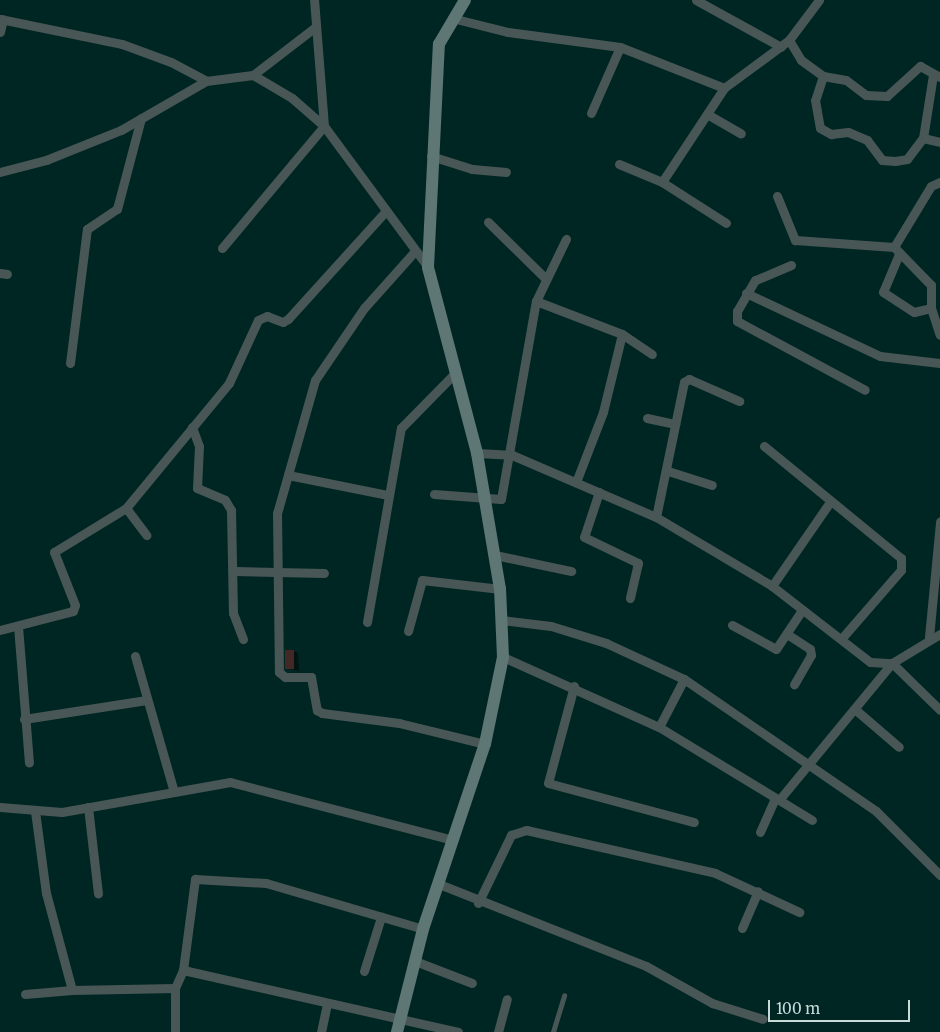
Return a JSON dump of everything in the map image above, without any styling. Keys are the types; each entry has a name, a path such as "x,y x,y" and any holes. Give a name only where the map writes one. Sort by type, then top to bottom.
{"main road":[{"path":"398,1027 424,929 485,744 503,657 500,589 477,453 428,266 431,156 439,44 452,18 465,0"}],"street":[{"path":"222,248 324,126 314,28 314,0"},
{"path":"696,0 781,46"},
{"path":"662,182 724,88 789,40 819,0"},
{"path":"452,18 508,32 620,47 724,88"},
{"path":"0,32 2,19 122,44 171,62 206,81"},
{"path":"0,172 46,160 141,118 206,81 253,75 314,28"},
{"path":"789,40 801,60 824,76 846,80 875,97 893,92 920,66 937,76 923,138 907,159 896,161 882,160 867,140 848,132 825,132 816,122 815,100 824,76"},
{"path":"591,113 620,47"},
{"path":"253,75 292,98 324,126 428,266"},
{"path":"707,114 741,134"},
{"path":"70,363 87,229 117,209 141,118"},
{"path":"923,138 940,142"},
{"path":"431,156 472,169 506,172"},
{"path":"619,164 662,182 726,223"},
{"path":"931,308 914,312 883,292 897,250 931,186 940,182"},
{"path":"777,196 795,240 897,250 931,284 931,308 940,335"},
{"path":"0,630 73,612 75,605 54,552 126,508 229,383 258,320 267,316 283,322 288,319 386,211"},
{"path":"488,222 546,279"},
{"path":"434,494 501,499 512,455 536,301 566,240"},
{"path":"415,251 364,308 314,380 277,513 280,570 279,672 285,678 311,676 317,710 485,744"},
{"path":"791,265 755,280 746,293 737,321 865,390"},
{"path":"746,293 880,356 940,363"},
{"path":"536,301 622,334 652,354"},
{"path":"576,482 603,412 622,334"},
{"path":"367,622 387,495 402,428 456,372"},
{"path":"656,517 668,471 675,424 686,380 739,402"},
{"path":"647,418 675,424"},
{"path":"192,428 199,446 197,488 225,500 231,510 235,571 233,614 243,639"},
{"path":"764,446 903,564 841,639"},
{"path":"477,453 512,455 656,517 772,586 870,662 892,663 940,710"},
{"path":"668,471 712,485"},
{"path":"288,474 337,488 387,495"},
{"path":"599,492 584,537 638,563 630,598"},
{"path":"772,586 830,502"},
{"path":"126,508 146,535"},
{"path":"929,637 940,522"},
{"path":"495,555 571,571"},
{"path":"235,571 280,570 324,573"},
{"path":"408,631 422,580 500,589"},
{"path":"732,625 772,649 780,647 802,610"},
{"path":"502,620 551,626 606,643 684,679 812,764 876,811 940,875"},
{"path":"18,626 29,763"},
{"path":"787,634 810,649 811,655 794,684"},
{"path":"760,832 777,799 812,764 857,711 892,663 929,637 940,634"},
{"path":"135,656 174,792"},
{"path":"503,657 574,686 659,727 812,820"},
{"path":"659,727 684,679"},
{"path":"574,686 548,783 694,822"},
{"path":"24,719 147,700"},
{"path":"857,711 899,747"},
{"path":"0,807 35,811 88,807 230,782 453,840"},
{"path":"88,807 98,893"},
{"path":"35,811 46,893 72,990"},
{"path":"478,903 511,835 526,830 716,873 758,891 799,912"},
{"path":"175,1032 175,988 183,970 193,884 202,877 266,882 424,929"},
{"path":"439,884 478,903 646,966 712,1003 763,1019"},
{"path":"742,928 758,891"},
{"path":"364,971 381,917"},
{"path":"415,961 472,983"},
{"path":"183,970 327,1004 398,1027 458,1032"},
{"path":"25,994 72,990 175,988"},
{"path":"498,1032 507,1000"},
{"path":"321,1032 327,1004"}],"lane":[{"path":"553,1032 564,996"}],"building":[{"path":"285,650 294,650 294,669 285,669"}]}
